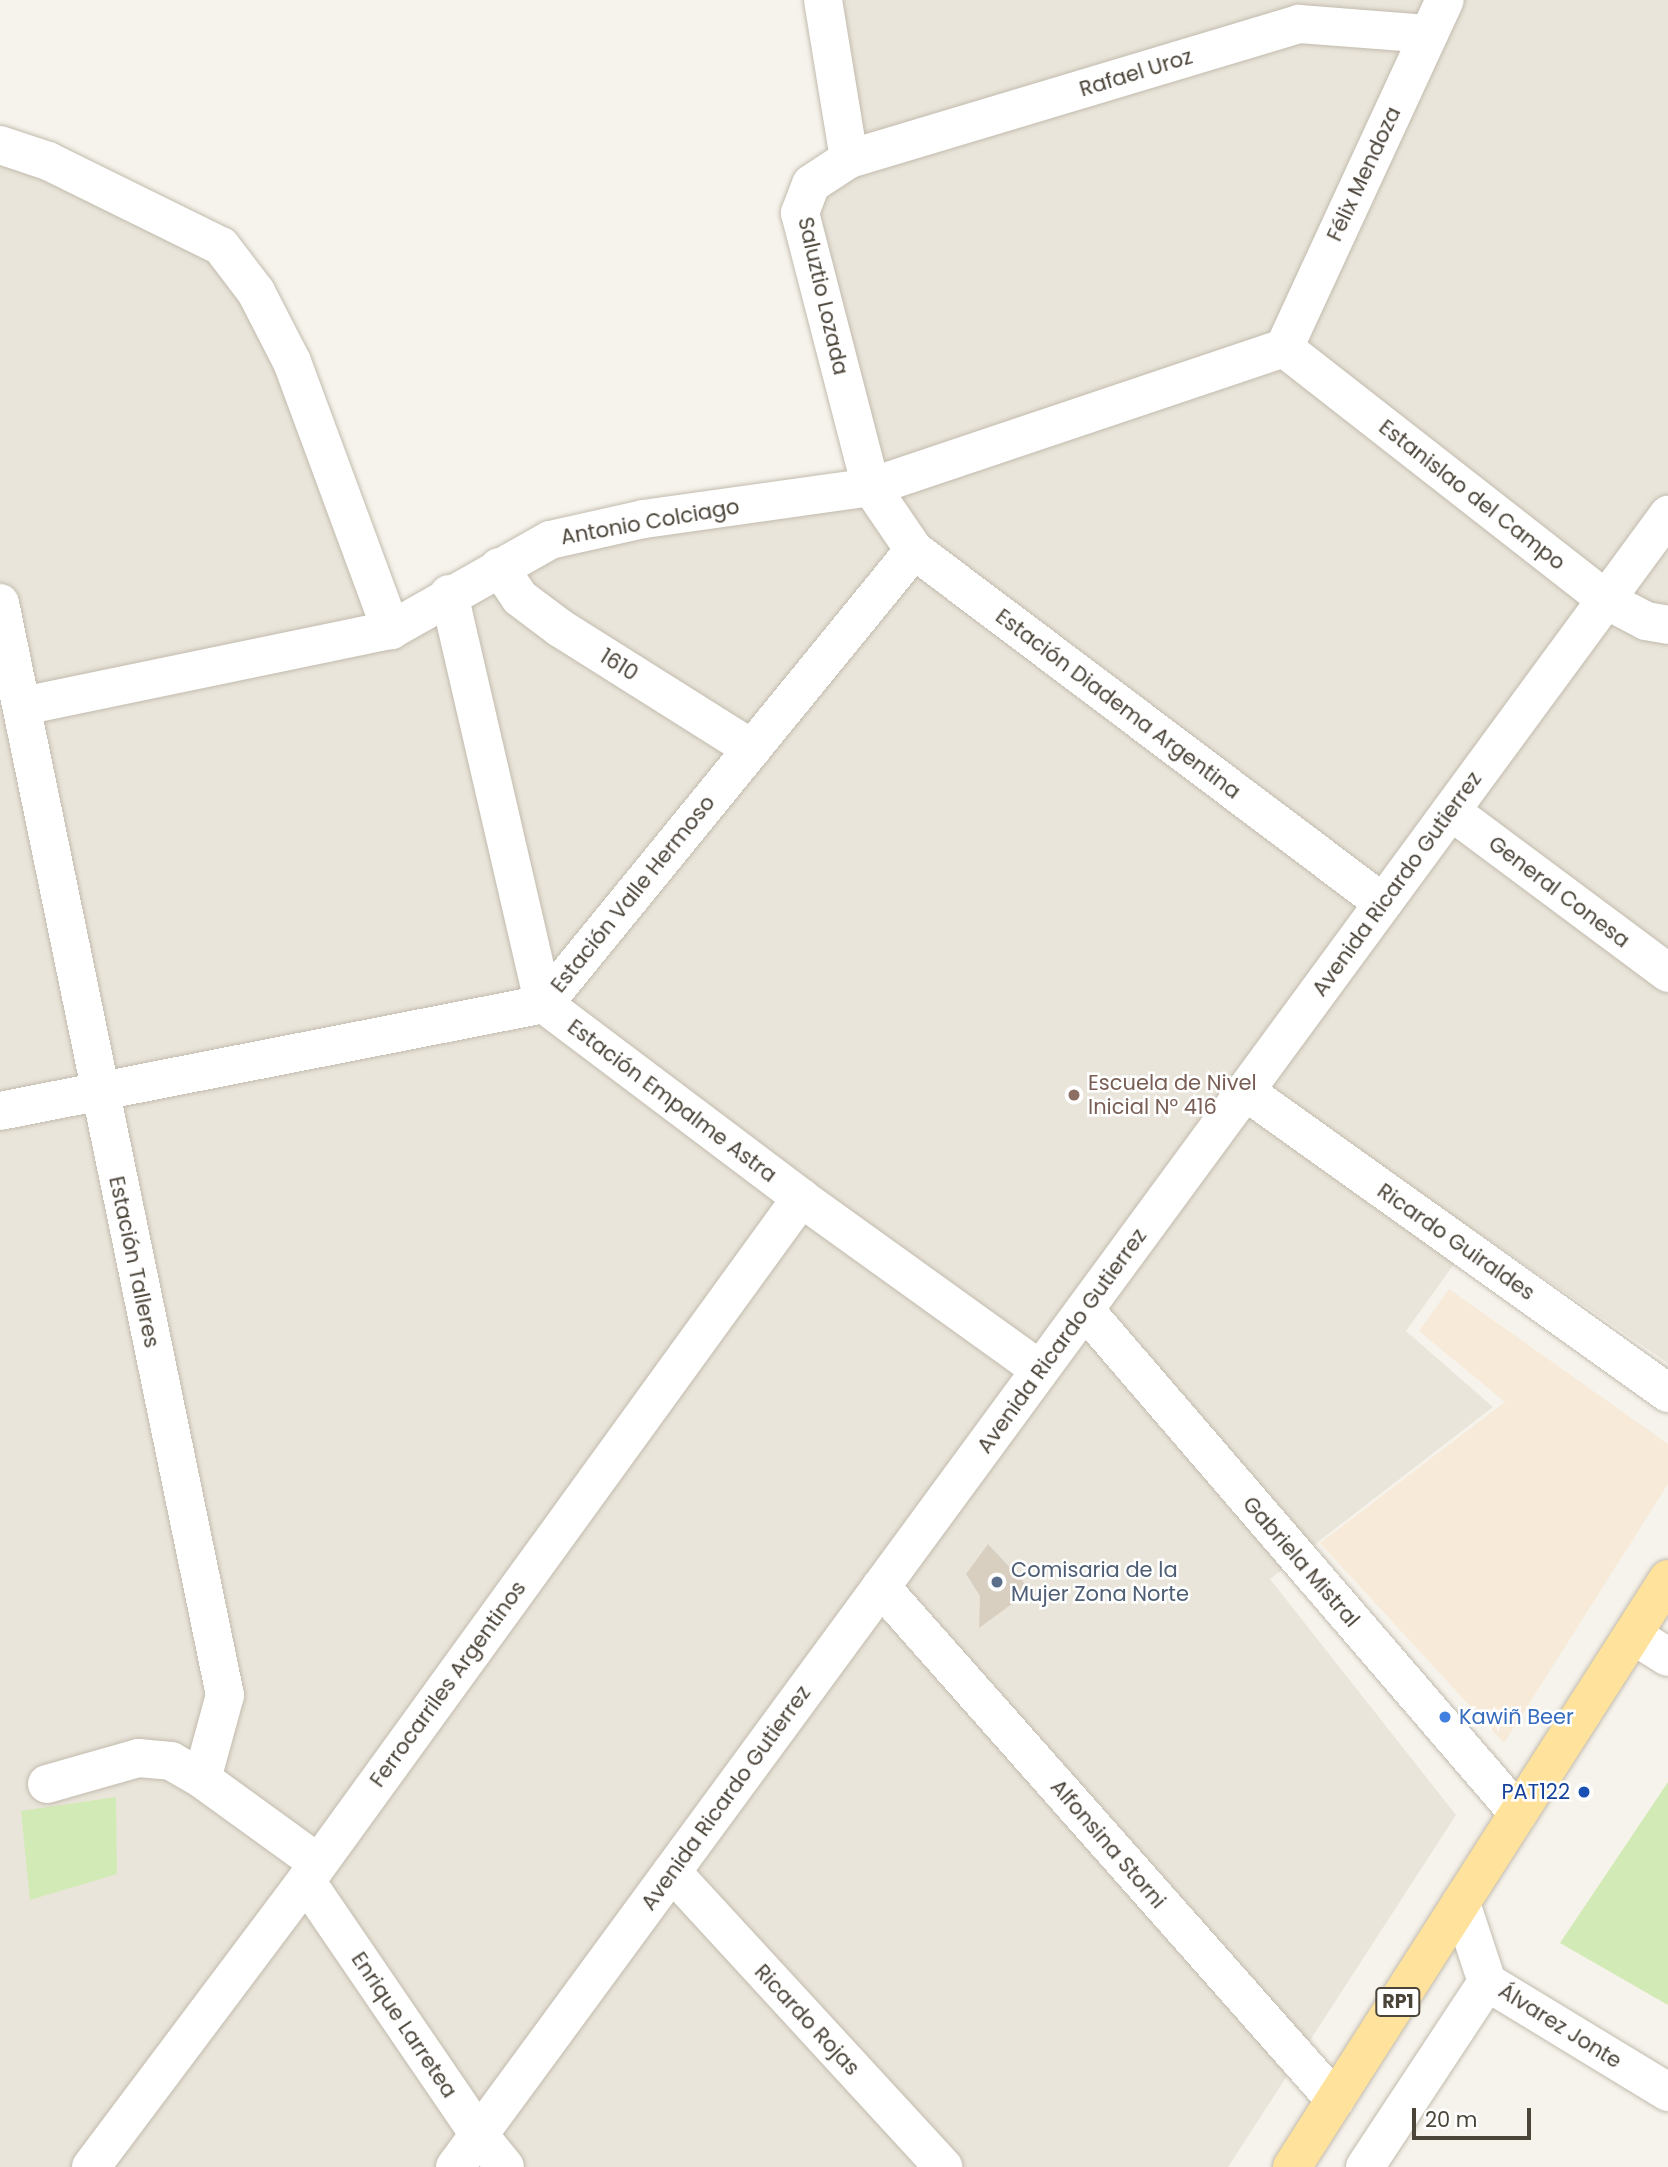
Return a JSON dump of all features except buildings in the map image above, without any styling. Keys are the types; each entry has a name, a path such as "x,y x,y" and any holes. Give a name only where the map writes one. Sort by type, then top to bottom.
{"main road":[{"name":"RP1","path":"1292,2167 1668,1579"}],"street":[{"path":"823,0 849,159"},
{"name":"Félix Mendoza","path":"1284,348 1445,0"},
{"name":"Rafael Uroz","path":"849,159 1299,24 1428,34"},
{"path":"0,145 48,162 221,246 256,292 292,362 391,631"},
{"name":"Saluztio Lozada","path":"849,159 811,184 800,213 870,487"},
{"name":"Antonio Colciago","path":"23,706 391,631 449,594 550,540 643,519 870,487 1284,348"},
{"name":"Estanislao del Campo","path":"1284,348 1606,600 1646,621 1668,625"},
{"name":"Estación Diadema Argentina","path":"870,487 914,550 1383,903"},
{"name":"Avenida Ricardo Gutierrez","path":"456,2167 1668,515"},
{"name":"Estación Valle Hermoso","path":"0,1111 544,1004 914,550"},
{"name":"1610","path":"499,567 520,598 561,628 752,748"},
{"path":"449,594 544,1004"},
{"name":"Estación Talleres","path":"0,603 225,1695 202,1779"},
{"name":"General Conesa","path":"1451,811 1668,973"},
{"name":"Estación Empalme Astra","path":"544,1004 801,1198 1040,1370"},
{"name":"Ricardo Guiraldes","path":"1245,1091 1668,1393"},
{"name":"Ferrocarriles Argentinos","path":"91,2167 312,1872 801,1198"},
{"name":"Gabriela Mistral","path":"1084,1310 1518,1813"},
{"name":"Alfonsina Storni","path":"881,1587 1335,2100"},
{"path":"1633,1635 1668,1657"},
{"path":"47,1784 138,1758 171,1761 202,1779 312,1872"},
{"name":"Enrique Larretea","path":"312,1872 479,2135 505,2167"},
{"name":"Ricardo Rojas","path":"672,1872 943,2167"},
{"name":"Álvarez Jonte","path":"1461,1903 1487,1982 1668,2092"},
{"path":"1365,2167 1487,1982"}],"shaded area":[{"path":"823,0 1668,0 1668,1363 1477,1232 1406,1331 1493,1407 1270,1579 1456,1815 1228,2167 0,2167 0,145 221,246 391,630 550,540 870,487 800,213 849,159"},
{"path":"1449,1289 1668,1444 1668,1484 1504,1743 1320,1543 1505,1402 1419,1331"}],"green space":[{"path":"1668,1782 1668,2005 1560,1943"},
{"path":"116,1797 117,1874 30,1900 21,1811"}],"place":[{"name":"Escuela de Nivel Inicial N° 416","path":"1074,1095"},
{"name":"Comisaria de la Mujer Zona Norte","path":"997,1582"},
{"name":"Kawiñ Beer","path":"1445,1717"},
{"name":"PAT122","path":"1584,1792"}]}
